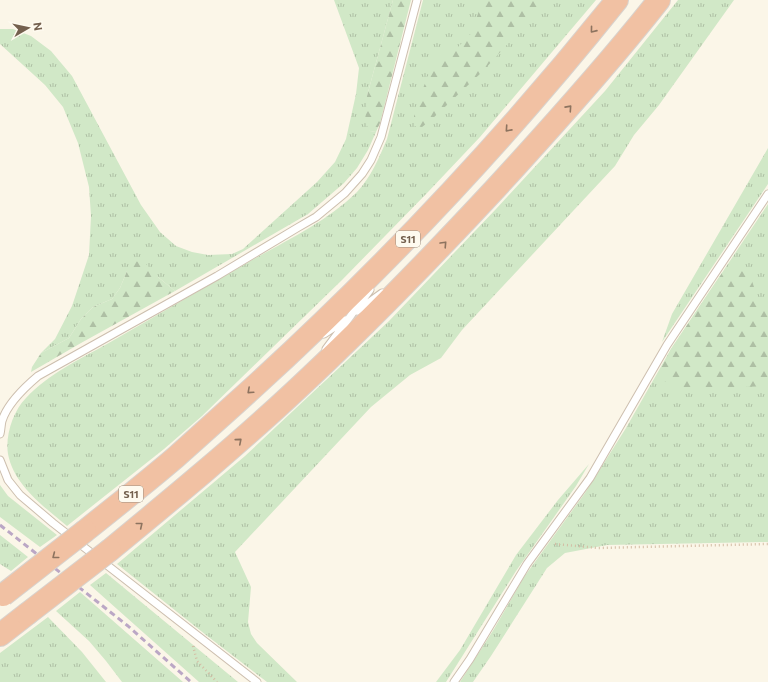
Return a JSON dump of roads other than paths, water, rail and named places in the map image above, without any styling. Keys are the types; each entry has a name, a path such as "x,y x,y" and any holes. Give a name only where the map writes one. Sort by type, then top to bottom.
{"highway":[{"name":"S11","path":"2,596 86,531 177,456 273,370 329,316 407,240 457,186 566,64 617,0"},
{"name":"S11","path":"0,635 110,550 180,492 292,394 335,354 428,261 587,88 659,0"}],"lane":[{"path":"0,434 2,420 21,390 38,376 217,276 316,216 345,193 362,174 371,160 381,137 417,0"},
{"path":"454,682 527,564 590,478 668,345 768,194"},
{"path":"379,278 407,240"},
{"path":"318,338 428,261"},
{"path":"292,394 374,284"},
{"path":"273,370 312,343"},
{"path":"0,460 8,480 20,495 256,682"}],"railway":[{"path":"0,525 128,626 191,682"}]}
